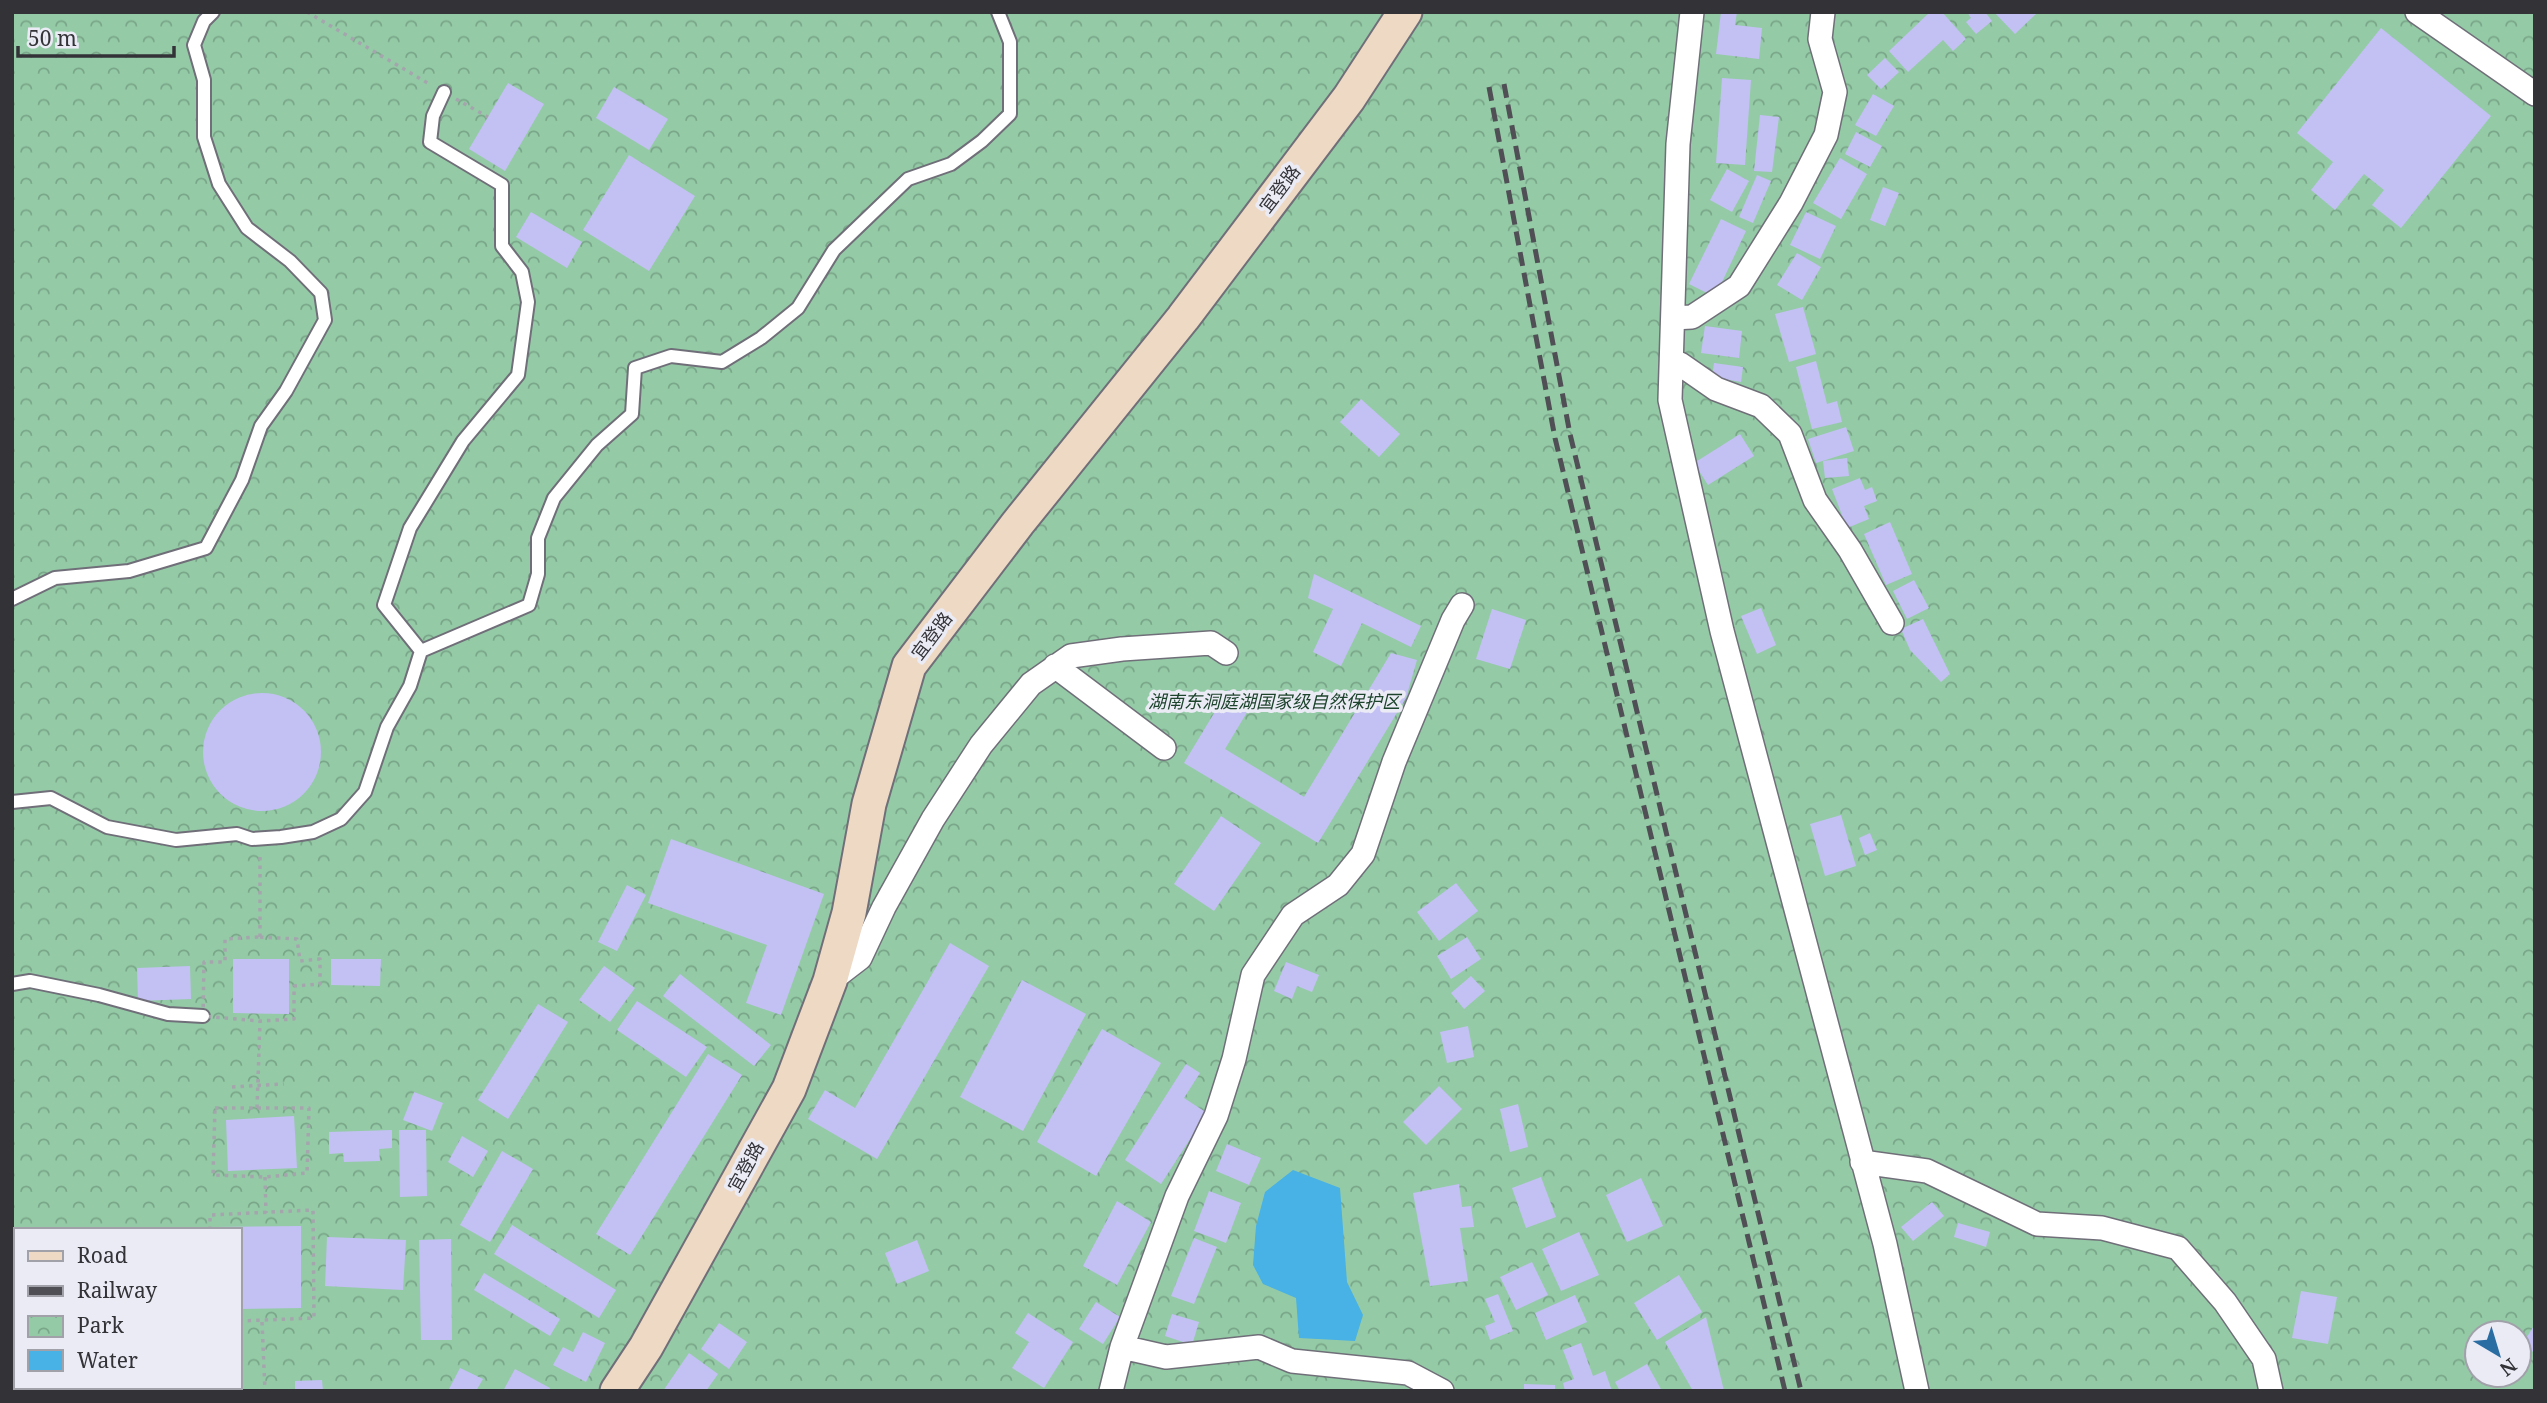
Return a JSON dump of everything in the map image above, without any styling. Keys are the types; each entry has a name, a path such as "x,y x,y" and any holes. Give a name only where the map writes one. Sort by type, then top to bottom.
{"street":[{"name":"宜登路","path":"617,1391 646,1347 789,1089 830,981 849,913 869,804 909,666 1018,523 1191,307 1349,98 1405,12"},
{"path":"1692,12 1678,144 1670,400 1719,618 1863,1161 1917,1391"},
{"path":"1673,318 1692,317 1739,286 1791,203 1826,135 1835,92 1820,39 1823,12"},
{"path":"2417,12 2535,94"},
{"path":"1680,364 1716,389 1760,406 1790,434 1815,500 1850,550 1892,623"},
{"path":"1111,1391 1122,1347 1177,1196 1216,1116 1234,1059 1252,975 1293,915 1338,885 1363,854 1394,762 1452,620 1462,605"},
{"path":"830,981 860,958 884,907 933,820 981,745 1031,684 1070,656 1122,649 1211,643 1226,653"},
{"path":"1055,667 1164,748"},
{"path":"1863,1161 1927,1171 2037,1224 2102,1228 2178,1248 2225,1302 2264,1359 2271,1391"},
{"path":"1122,1347 1166,1357 1259,1347 1292,1361 1408,1373 1442,1391"}],"lane":[{"path":"12,599 55,578 129,571 206,548 242,480 261,426 286,391 325,320 321,293 290,261 247,228 219,184 204,137 204,80 194,45 204,22 213,12"},
{"path":"12,802 51,798 107,827 176,840 237,834 260,838 313,832 341,819 365,792 387,727 410,686 421,651 530,605 538,574 538,538 554,498 597,446 632,414 635,368 671,356 722,362 761,338 798,307 834,250 908,179 951,164 982,141 1010,114 1010,42 998,12"},
{"path":"421,651 384,605 410,528 463,441 517,375 528,302 522,272 502,246 502,185 430,142 433,116 444,92"},
{"path":"12,984 30,981 99,995 168,1014 203,1016"}],"path":[{"path":"307,12 488,117"},
{"path":"260,838 260,937"},
{"path":"225,939 297,939 300,961 320,959 320,984 293,986 294,1019 260,1021 203,1016 204,962 225,962 225,939"},
{"path":"257,1108 260,1021"},
{"path":"232,1087 284,1084"},
{"path":"215,1108 309,1108 307,1172 265,1177 213,1175 215,1108"},
{"path":"265,1177 266,1213"},
{"path":"210,1228 210,1215 313,1210 314,1318 242,1321"},
{"path":"262,1322 265,1391"}],"green space":[{"name":"湖南东洞庭湖国家级自然保护区","path":"12,12 2535,12 2535,1391 12,1391"}],"water":[{"path":"1293,1170 1340,1188 1347,1282 1363,1315 1355,1341 1299,1338 1296,1298 1263,1284 1253,1265 1256,1226 1265,1192"}],"building":[{"path":"1721,12 1737,12 1735,25 1762,28 1759,59 1716,54"},
{"path":"1930,12 1942,12 1966,39 1953,51 1943,40 1908,72 1889,51"},
{"path":"1967,12 1985,12 1992,21 1976,34 1966,22 1971,18"},
{"path":"1994,12 2038,12 2015,34"},
{"path":"2381,28 2491,116 2401,228 2372,205 2384,190 2364,174 2335,210 2311,190 2333,162 2297,133"},
{"path":"1885,58 1899,72 1881,89 1867,75"},
{"path":"1722,78 1751,80 1745,165 1716,163"},
{"path":"508,83 544,104 505,171 469,149"},
{"path":"614,87 668,119 649,150 596,118"},
{"path":"1873,94 1894,106 1876,136 1855,125"},
{"path":"1760,115 1779,117 1772,172 1754,171"},
{"path":"1856,132 1882,146 1870,167 1845,154"},
{"path":"629,155 695,196 649,271 583,230"},
{"path":"1840,158 1867,174 1841,219 1813,203"},
{"path":"1727,169 1749,181 1732,212 1710,200"},
{"path":"1757,175 1771,181 1753,223 1739,217"},
{"path":"1883,187 1899,193 1885,226 1870,220"},
{"path":"531,212 582,242 567,268 516,237"},
{"path":"1806,212 1836,226 1820,259 1790,245"},
{"path":"1721,219 1746,231 1715,297 1689,284"},
{"path":"1797,253 1821,267 1802,300 1777,285"},
{"path":"1803,307 1816,354 1789,362 1775,314"},
{"path":"1705,326 1742,331 1739,358 1701,353"},
{"path":"1816,361 1827,404 1837,401 1842,422 1812,429 1796,367"},
{"path":"1714,363 1743,367 1741,382 1712,377"},
{"path":"1361,399 1400,434 1379,457 1340,422"},
{"path":"1846,427 1854,451 1816,463 1808,439"},
{"path":"1740,434 1754,456 1708,485 1694,463"},
{"path":"1847,458 1849,476 1825,478 1823,461"},
{"path":"1860,478 1865,490 1872,487 1877,501 1864,506 1869,519 1847,528 1832,489"},
{"path":"1890,522 1912,574 1886,585 1864,534"},
{"path":"1314,574 1421,626 1411,647 1362,623 1341,666 1313,652 1333,609 1308,598"},
{"path":"1914,580 1929,608 1907,619 1893,591"},
{"path":"1761,608 1776,645 1757,654 1741,616"},
{"path":"1492,609 1526,620 1510,669 1476,659"},
{"path":"1923,619 1950,674 1941,682 1910,650 1901,629"},
{"path":"1391,653 1417,660 1406,698 1318,843 1184,763 1228,690 1252,704 1225,749 1304,797"},
{"path":"262,693 285,697 304,710 317,729 321,752 317,775 304,794 285,807 262,811 239,807 220,794 207,775 203,752 207,729 220,710 239,697"},
{"path":"1841,815 1856,866 1825,876 1810,824"},
{"path":"1221,816 1261,843 1214,911 1174,884"},
{"path":"1870,833 1877,850 1865,855 1859,838"},
{"path":"671,839 824,894 781,1015 746,1003 767,945 648,903"},
{"path":"1456,883 1478,911 1439,941 1417,912"},
{"path":"627,885 646,895 617,951 598,942"},
{"path":"1467,937 1481,959 1451,979 1437,956"},
{"path":"950,943 989,966 877,1159 808,1119 825,1090 855,1108"},
{"path":"233,959 289,959 289,1014 233,1013"},
{"path":"331,959 381,959 380,986 331,985"},
{"path":"1286,962 1319,975 1312,992 1297,986 1292,999 1274,991"},
{"path":"190,966 191,999 138,1001 137,968"},
{"path":"604,966 635,988 610,1022 579,1000"},
{"path":"680,974 771,1045 754,1066 663,996"},
{"path":"1471,976 1485,991 1464,1009 1451,993"},
{"path":"1022,980 1086,1014 1023,1131 960,1097"},
{"path":"637,1001 707,1047 686,1077 617,1030"},
{"path":"538,1004 568,1022 508,1119 478,1100"},
{"path":"1468,1026 1474,1057 1447,1063 1440,1032"},
{"path":"1102,1029 1161,1063 1096,1176 1037,1142"},
{"path":"708,1054 742,1075 630,1255 596,1234"},
{"path":"1186,1064 1200,1073 1184,1098 1207,1113 1161,1184 1125,1160"},
{"path":"1439,1086 1462,1109 1426,1145 1403,1122"},
{"path":"414,1092 443,1103 432,1131 403,1120"},
{"path":"1518,1104 1528,1147 1510,1152 1500,1109"},
{"path":"294,1116 297,1168 228,1171 226,1120"},
{"path":"392,1130 392,1148 379,1149 380,1161 344,1162 343,1153 329,1154 329,1132"},
{"path":"399,1130 426,1130 427,1196 400,1197"},
{"path":"462,1136 488,1151 473,1177 448,1162"},
{"path":"1227,1144 1261,1158 1249,1185 1216,1171"},
{"path":"502,1151 533,1169 490,1242 460,1225"},
{"path":"1541,1177 1556,1217 1526,1228 1512,1188"},
{"path":"1641,1178 1663,1226 1627,1242 1606,1195"},
{"path":"1459,1184 1462,1207 1471,1206 1474,1227 1460,1228 1468,1281 1430,1286 1413,1193"},
{"path":"1209,1191 1241,1203 1226,1243 1194,1231"},
{"path":"1117,1201 1151,1222 1117,1285 1083,1266"},
{"path":"1932,1202 1944,1216 1913,1241 1901,1227"},
{"path":"1958,1223 1990,1232 1986,1247 1954,1237"},
{"path":"512,1225 616,1290 599,1318 494,1254"},
{"path":"301,1226 301,1308 242,1309 242,1228 216,1227"},
{"path":"1579,1232 1599,1275 1561,1291 1542,1249"},
{"path":"327,1237 406,1240 403,1290 325,1286"},
{"path":"1194,1238 1217,1247 1194,1304 1171,1296"},
{"path":"451,1239 452,1340 421,1340 419,1240"},
{"path":"917,1240 929,1271 897,1284 885,1253"},
{"path":"1532,1262 1548,1295 1516,1310 1500,1277"},
{"path":"484,1273 560,1319 550,1336 474,1290"},
{"path":"1679,1275 1702,1312 1657,1340 1634,1303"},
{"path":"2301,1291 2337,1297 2328,1344 2292,1338"},
{"path":"1498,1294 1513,1331 1490,1340 1485,1326 1495,1322 1485,1299"},
{"path":"1575,1295 1587,1322 1546,1340 1535,1313"},
{"path":"1096,1302 1120,1317 1103,1344 1079,1329"},
{"path":"1028,1313 1073,1342 1044,1388 1012,1368 1029,1342 1015,1333"},
{"path":"1172,1314 1199,1322 1192,1345 1165,1336"},
{"path":"1706,1317 1724,1391 1693,1391 1665,1342"},
{"path":"719,1323 747,1342 729,1369 701,1349"},
{"path":"2535,1324 2535,1353 2533,1352"},
{"path":"583,1332 605,1343 586,1382 553,1365 563,1347 573,1352"},
{"path":"1581,1343 1593,1376 1605,1371 1612,1391 1565,1391 1563,1383 1574,1379 1563,1350"},
{"path":"689,1353 718,1374 706,1391 663,1391"},
{"path":"1647,1364 1662,1391 1620,1391 1615,1382"},
{"path":"460,1368 483,1379 476,1391 448,1391"},
{"path":"515,1369 550,1388 549,1391 503,1391"},
{"path":"322,1380 323,1391 295,1391 295,1381"},
{"path":"1524,1384 1555,1385 1555,1391 1524,1391"},
{"path":"36,1389 88,1389 88,1391"},
{"path":"211,1389 234,1389 234,1391"}],"railway":[{"path":"1504,84 1570,434 1801,1391"},
{"path":"1489,87 1555,438 1785,1391"}]}
